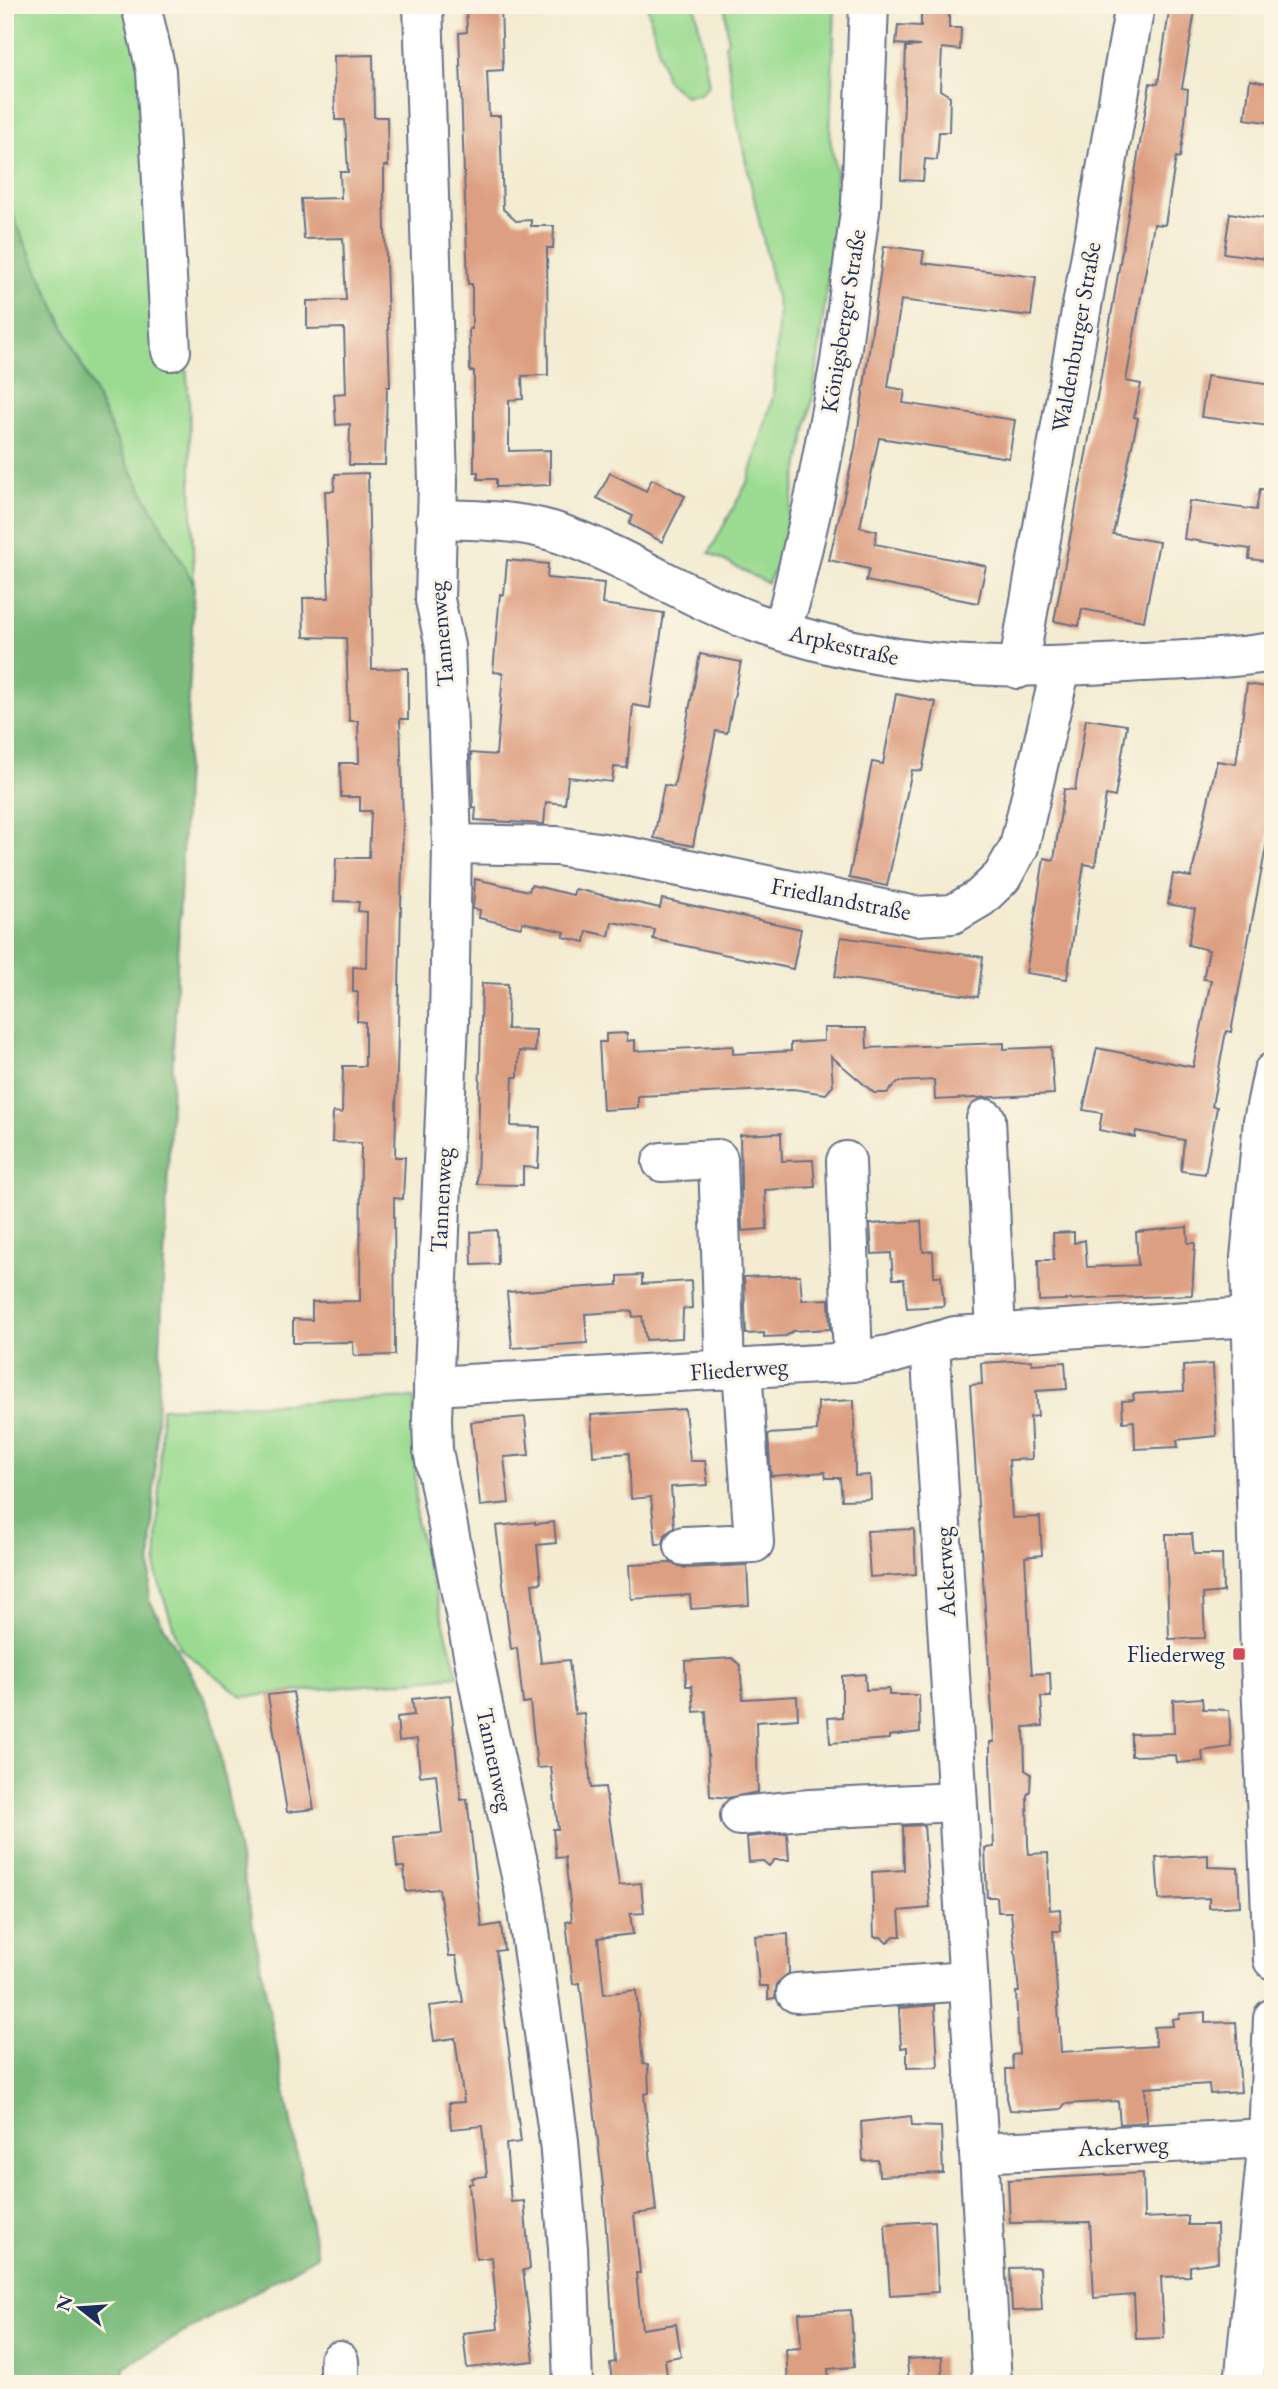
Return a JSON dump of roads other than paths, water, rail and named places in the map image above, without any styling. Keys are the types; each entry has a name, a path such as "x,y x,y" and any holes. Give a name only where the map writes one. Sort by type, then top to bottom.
{"street":[{"path":"141,5 156,71 171,351"},
{"name":"Tannenweg","path":"423,5 433,234 438,481 435,600 445,646 452,844 449,1021 433,1385 433,1450 524,1889 542,2012 566,2221 573,2384"},
{"name":"Königsberger Straße","path":"780,630 790,603 840,362 861,204 869,5"},
{"name":"Waldenburger Straße","path":"1018,669 1135,5"},
{"name":"Arpkestraße","path":"436,519 516,523 549,530 583,542 751,621 827,646 875,656 943,666 1018,669 1273,652"},
{"name":"Friedlandstraße","path":"452,844 556,846 631,857 916,916 953,914 980,898 1002,877 1019,847 1061,667"},
{"path":"1273,1072 1262,1242 1251,1317 1262,1365 1273,1960"},
{"path":"993,1119 1002,1333"},
{"path":"662,1162 718,1159 733,1369 754,1543 684,1546"},
{"path":"846,1161 853,1362"},
{"name":"Fliederweg","path":"433,1385 853,1362 954,1336 1251,1317"},
{"name":"Ackerweg","path":"930,1343 992,2384"},
{"path":"740,1816 810,1809 956,1802"},
{"path":"796,1993 968,1981"},
{"path":"1244,2384 1264,2273 1273,2018"},
{"name":"Ackerweg","path":"979,2153 1268,2138"}],"place":[{"name":"Fliederweg","path":"1239,1654"}]}
